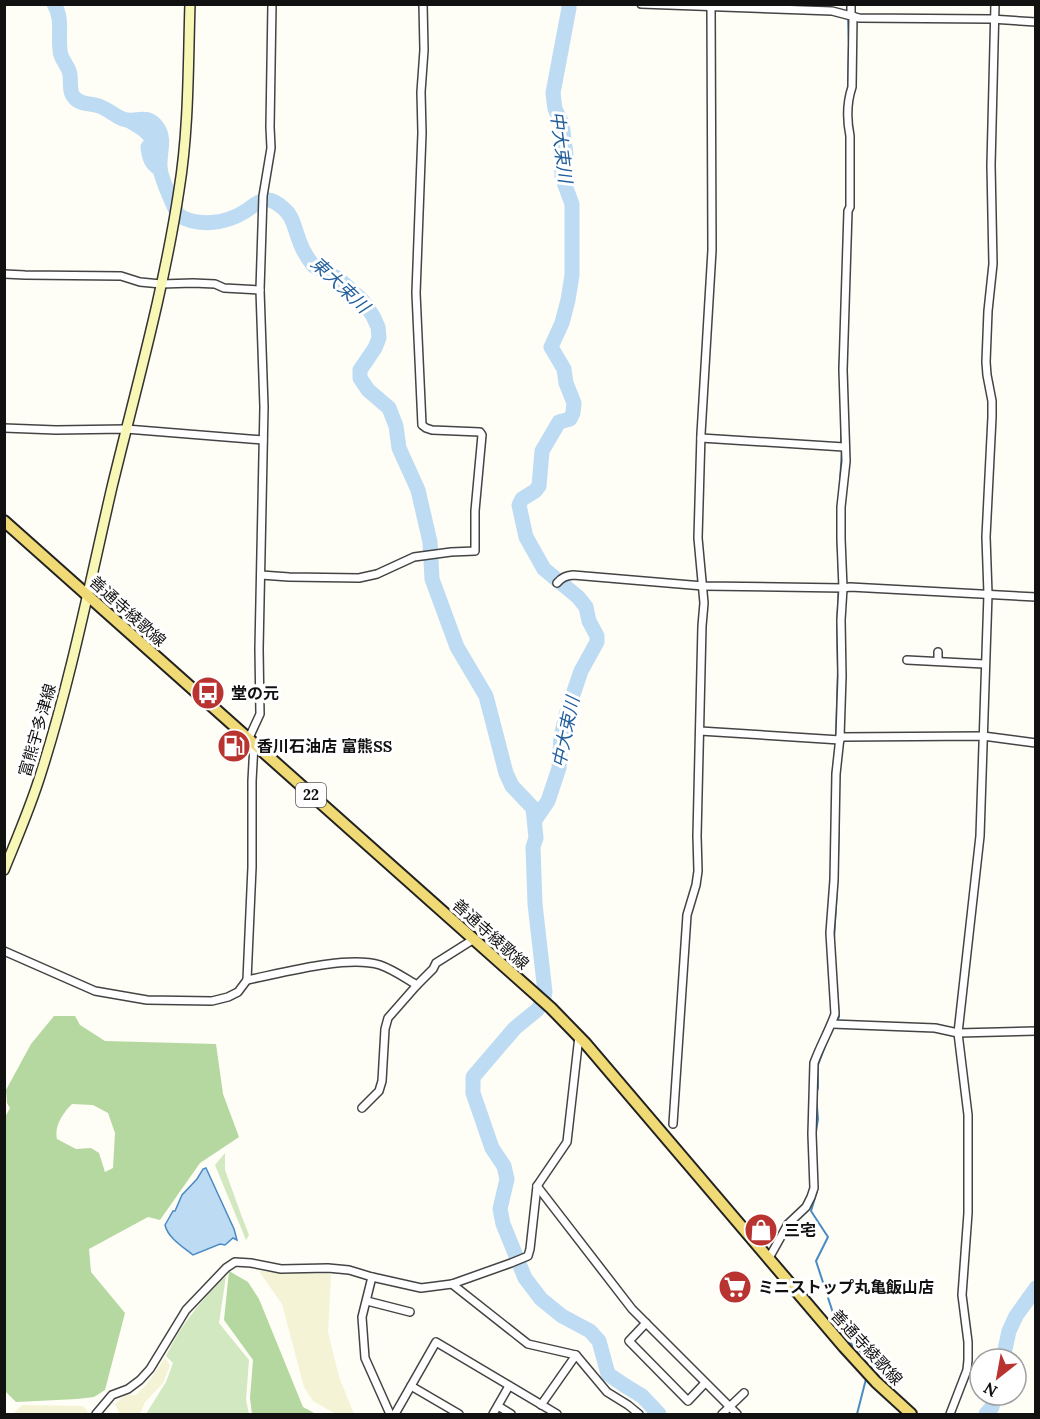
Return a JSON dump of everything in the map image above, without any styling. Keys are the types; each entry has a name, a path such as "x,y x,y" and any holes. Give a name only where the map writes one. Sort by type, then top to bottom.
{"main road":[{"name":"善通寺綾歌線","path":"4,521 551,1008 579,1036 844,1347 876,1382 911,1414"}],"street":[{"name":"富熊宇多津線","path":"4,870 40,775 57,719 161,284 174,222 184,151 190,4"},
{"path":"4,951 95,991 147,1000 212,1001 238,992 247,980 252,867 251,742 260,714 259,649 264,407 260,290 263,196 271,148 272,4"},
{"path":"261,575 359,578 377,574 414,557 475,551 475,511 482,435 480,432 432,430 422,425 416,293 422,133 423,4"},
{"path":"640,4 832,11 859,18 1035,22"},
{"path":"769,1258 788,1224 806,1207 814,1188 812,1134 814,1063 834,1024 835,1009 830,933 842,676 841,507 846,461 842,447 848,211 850,207 851,4"},
{"path":"950,1414 967,1370 968,1360 962,1295 968,1213 968,1115 958,1033 969,918 980,836 988,594 986,537 992,417 986,362 993,264 991,165 995,4"},
{"path":"673,1124 687,915 698,871 697,825 704,603 698,538 701,438 712,250 711,6"},
{"path":"4,274 121,276 140,282 161,284 193,282 224,288 260,290"},
{"path":"4,428 126,429 263,440"},
{"path":"701,438 842,447"},
{"path":"559,581 566,576 573,575 703,586 840,589 850,587 1035,597"},
{"path":"938,652 938,661"},
{"path":"908,660 984,664"},
{"path":"700,731 838,739 983,736 1035,743"},
{"path":"362,1108 379,1091 382,1081 385,1029 388,1018 436,963 474,939"},
{"path":"247,980 304,968 365,962 383,966 417,985"},
{"path":"834,1024 935,1028 958,1033 1035,1031"},
{"path":"96,1414 112,1395 128,1389 140,1380 150,1369 186,1310 226,1268 235,1262 281,1269 350,1270 421,1288 452,1284 528,1256 537,1186 567,1142 579,1036"},
{"path":"537,1186 632,1309 737,1414"},
{"path":"372,1277 362,1317 365,1358 390,1414"},
{"path":"452,1284 528,1344 576,1356 607,1392 628,1404 639,1414"},
{"path":"367,1301 410,1312"},
{"path":"646,1323 629,1341 654,1367 688,1401 705,1383"},
{"path":"395,1414 436,1342 557,1414"},
{"path":"542,1405 576,1356"},
{"path":"411,1386 459,1414"},
{"path":"493,1414 509,1386"},
{"path":"722,1414 744,1393"},
{"path":"498,1406 511,1414"}],"green space":[{"path":"54,1016 75,1016 80,1025 105,1041 216,1044 223,1094 239,1137 200,1163 160,1220 148,1217 89,1249 91,1272 125,1313 105,1390 94,1397 16,1402 4,1390 4,1119 10,1108 7,1103 6,1090 31,1044","holes":["72,1104 93,1105 108,1113 115,1133 113,1168 105,1172 99,1153 91,1148 76,1149 57,1139 56,1134 60,1120"]},
{"path":"225,1153 225,1170 249,1235 246,1240 215,1165"},
{"path":"229,1271 248,1282 259,1299 303,1407 316,1414 252,1414 250,1398 253,1360 224,1320"},
{"path":"259,1271 331,1274 328,1332 339,1377 354,1414 336,1414 313,1401 304,1387 282,1304"},
{"path":"226,1276 219,1323 249,1360 246,1400 249,1414 146,1414 166,1382 173,1363 166,1356 178,1334 192,1313"},
{"path":"165,1358 170,1365 163,1383 145,1402 140,1414 120,1414 115,1404 125,1395 136,1395 147,1384"},
{"path":"22,1405 83,1406 90,1414 13,1414"}],"water":[{"path":"206,1168 237,1240 233,1238 225,1245 220,1244 193,1255 173,1238 165,1225 182,1195"}],"waterway":[{"name":"東大束川","path":"54,4 59,21 60,54 69,71 72,95 76,100 102,107 123,119 145,119 157,127 162,141 161,171 178,215 194,221 220,221 236,216 261,201 268,200 276,203 289,215 311,263 339,279 362,300 378,327 379,338 360,370 360,378 368,390 389,408 396,426 399,448 418,490 430,542 432,579 457,647 486,696 506,773 512,786 533,808 536,838 533,847 535,904 545,992 543,1002 515,1028 473,1077 473,1093 492,1148 504,1166 507,1179 500,1209 503,1224 525,1278 541,1299 562,1316 590,1331 599,1341 608,1374 642,1396 659,1414"},
{"name":"中大束川","path":"535,820 548,801 559,768 561,737 566,715 581,671 597,642 586,607 578,597 544,569 526,537 519,505 522,499 539,486 542,451 559,422 570,419 574,403 566,383 564,369 551,347 562,323 572,275 572,204 562,177 566,155 562,123 555,109 553,93 569,4"},
{"path":"848,18 848,87"},
{"path":"130,121 153,139 148,147 149,154 160,169"},
{"path":"842,276 842,309"},
{"path":"840,375 841,339"},
{"path":"841,410 841,444"},
{"path":"839,575 837,531 842,449"},
{"path":"836,737 839,581"},
{"path":"832,818 832,777 836,743"},
{"path":"834,939 838,826"},
{"path":"829,1036 839,1017 837,990"},
{"path":"827,1041 818,1065 816,1094 818,1119 815,1137 817,1191 811,1211 828,1237 816,1261 834,1316 847,1340 867,1357"},
{"path":"1006,1347 1009,1331 1016,1316 1036,1288"},
{"path":"857,1414 866,1379"},
{"path":"986,1414 992,1407"}],"place":[{"name":"堂の元","path":"208,693"},
{"name":"香川石油店 富熊SS","path":"234,746"},
{"name":"三宅","path":"761,1230"},
{"name":"ミニストップ丸亀飯山店","path":"735,1287"}]}
